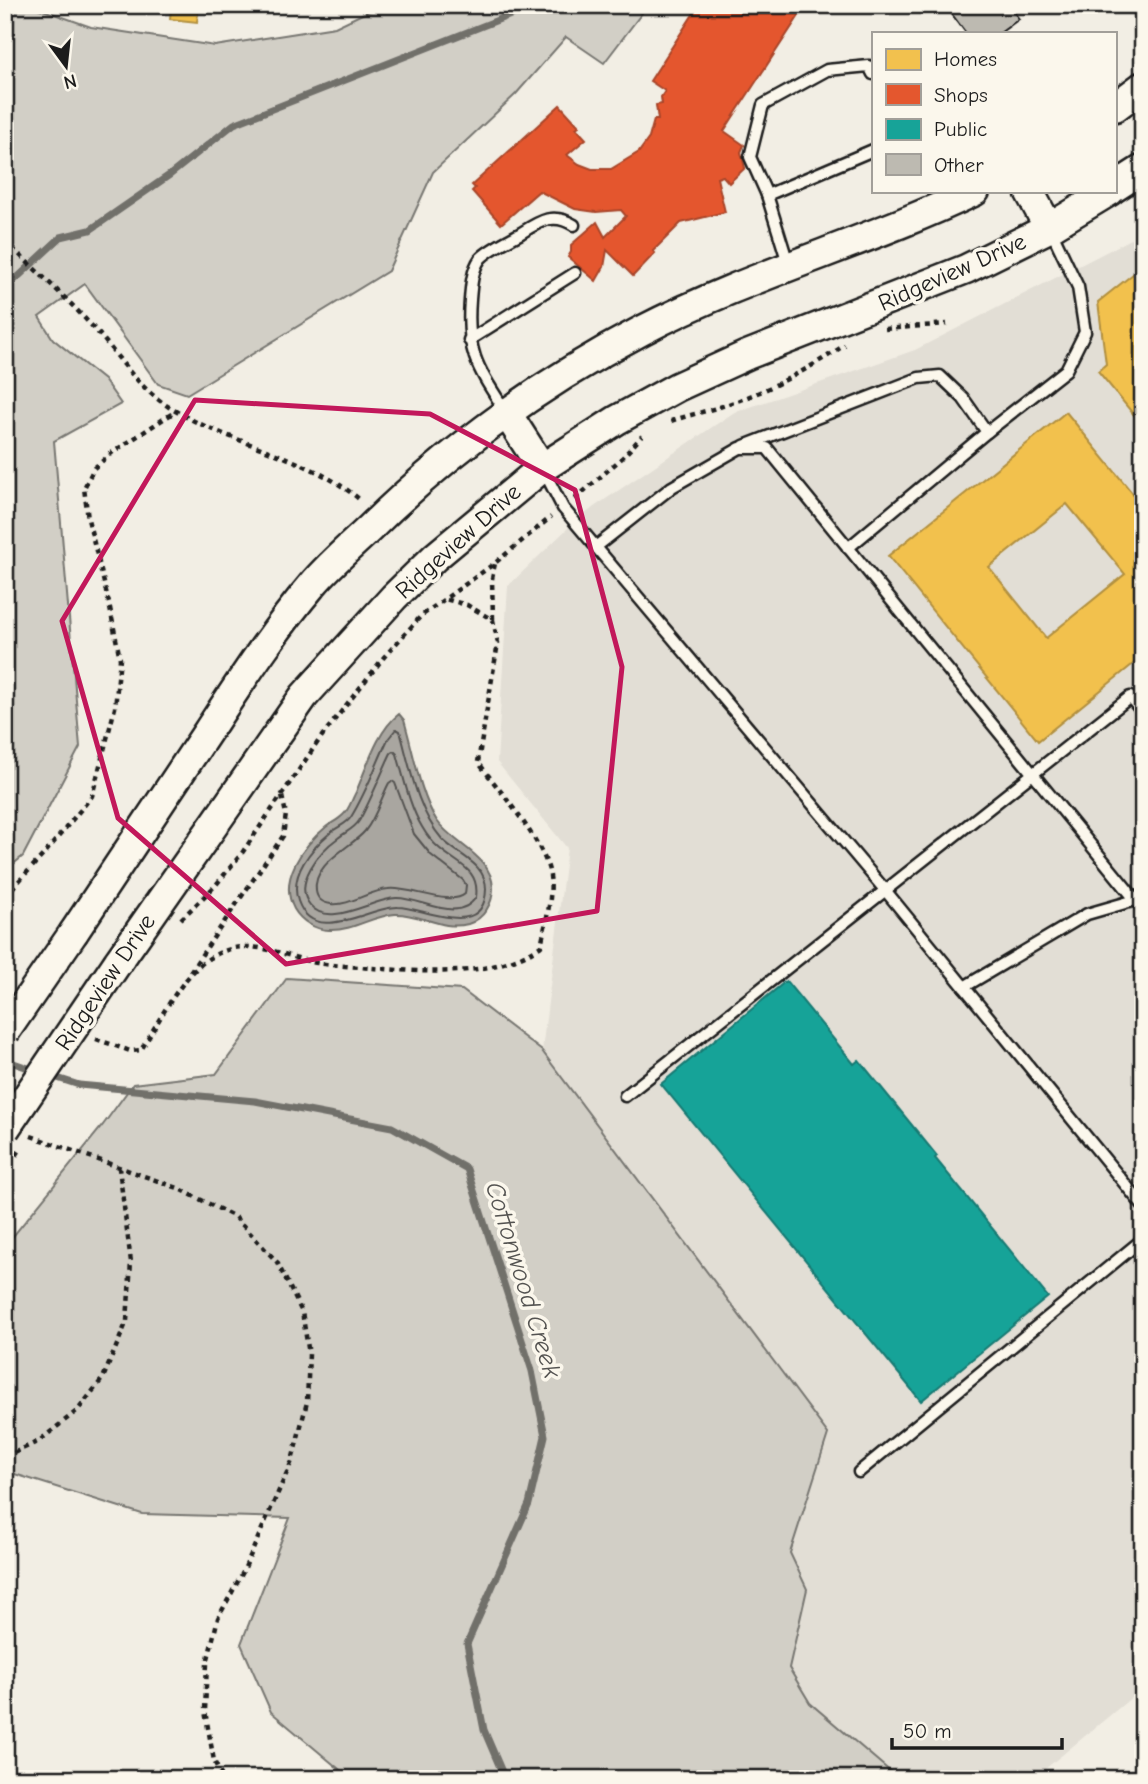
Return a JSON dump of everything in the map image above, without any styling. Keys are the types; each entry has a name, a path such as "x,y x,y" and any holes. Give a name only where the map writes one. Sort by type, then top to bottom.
{"main road":[{"path":"1116,106 1143,86"},
{"path":"1116,186 1143,169"},
{"path":"5,1032 250,668 313,584 410,488 454,450 506,412 582,363 643,329 727,291 910,221 973,192"},
{"path":"1030,192 1049,228"},
{"name":"Ridgeview Drive","path":"18,1132 118,962 304,696 394,597 435,557 542,468 617,420 712,370 937,282 1049,228 1108,192"},
{"path":"506,412 542,468"}],"lane":[{"path":"789,267 767,195 750,157 763,105 827,70 869,66 872,72"},
{"path":"767,195 872,150"},
{"path":"506,412 475,362 469,340 471,282 480,258 543,219 565,219 574,225"},
{"path":"848,548 1066,370 1085,332 1078,287 1049,228"},
{"path":"469,340 575,273"},
{"path":"597,546 672,487 740,448 919,378 940,376 963,398 987,432"},
{"path":"740,448 767,448 1031,775 1139,899 1143,909"},
{"path":"542,468 564,508 885,890 1143,1206"},
{"path":"625,1096 1130,697 1143,713"},
{"path":"964,987 1087,914 1139,899"},
{"path":"859,1472 1143,1240"}],"path":[{"path":"5,241 107,343 130,375 148,392 176,411 231,437 301,463 347,489 359,499"},
{"path":"883,329 947,324"},
{"path":"661,424 707,412 776,386 807,370 849,342"},
{"path":"5,896 46,853 92,796 115,708 120,659 88,519 84,488 94,468 113,452 176,411"},
{"path":"174,928 215,886 264,823 322,736 384,657 422,616 564,508 622,458 646,432"},
{"path":"186,978 213,955 240,946 265,948 315,963 434,973 486,969 523,958 541,946 550,886 544,858 478,762 498,643 493,620 492,579 495,563"},
{"path":"444,598 467,605 493,620"},
{"path":"92,1038 130,1051 141,1050 186,978 283,836 286,814 282,796"},
{"path":"18,1132 178,1188 235,1217 277,1262 302,1312 309,1354 307,1402 292,1461 243,1572 218,1618 207,1663 205,1711 214,1761 223,1779"},
{"path":"5,1457 39,1441 78,1410 103,1378 127,1321 131,1262 118,1168"}],"highlighted area":[{"path":"195,400 430,414 575,490 622,667 597,911 286,964 118,818 62,621"}],"shaded area":[{"path":"5,5 29,5 91,27 215,46 335,27 381,5 648,5 604,63 566,37 516,94 433,172 388,271 187,394 158,384 85,284 39,317 53,339 104,380 121,404 54,441 80,747 23,856 5,871"},
{"path":"1143,233 1143,1688 1033,1779 899,1779 810,1703 789,1668 807,1589 790,1553 828,1434 542,1051 567,848 497,762 508,586 569,527 594,507 733,413 915,350"},
{"path":"287,978 462,990 542,1051 828,1434 790,1553 807,1589 789,1668 810,1703 899,1779 351,1779 271,1712 241,1644 290,1518 142,1514 5,1471 5,1246 133,1084 216,1074"}],"water":[{"path":"399,714 404,720 426,798 437,821 479,859 491,877 493,888 489,905 474,922 458,926 395,914 338,930 314,927 297,913 290,898 289,886 295,864 317,835 347,810 379,740"}],"building: Homes":[{"path":"133,5 199,5 197,22 170,19 171,8 148,6 141,9"},
{"path":"1143,266 1143,426 1098,371 1106,364 1098,302"},
{"path":"1066,412 1143,506 1143,656 1038,741 888,556","holes":["1067,504 1125,574 1046,638 989,567"]}],"building: Shops":[{"path":"699,5 806,5 724,131 744,145 741,152 745,168 729,183 723,176 717,178 725,212 681,223 633,276 607,250 604,267 596,281 568,257 571,245 597,222 605,237 626,216 621,210 596,212 575,209 539,191 501,224 472,191 475,188 472,185 560,105 579,126 576,128 586,139 567,155 579,164 592,169 611,169 639,152 649,138 654,120 658,120 656,105 662,104 661,97 665,91 650,81"}],"building: Public":[{"path":"786,981 854,1064 859,1060 1048,1297 921,1401 661,1084"}],"building: Other":[{"path":"945,5 1009,5 1019,19 1001,32 965,32"}],"waterway":[{"path":"5,289 61,237 90,230 171,174 234,124 536,5"},
{"name":"Cottonwood Creek","path":"5,1060 37,1071"},
{"name":"Cottonwood Creek","path":"48,1075 79,1085 255,1101 392,1127 467,1169 532,1371 545,1436 529,1504 467,1644 484,1730 505,1779"}]}
